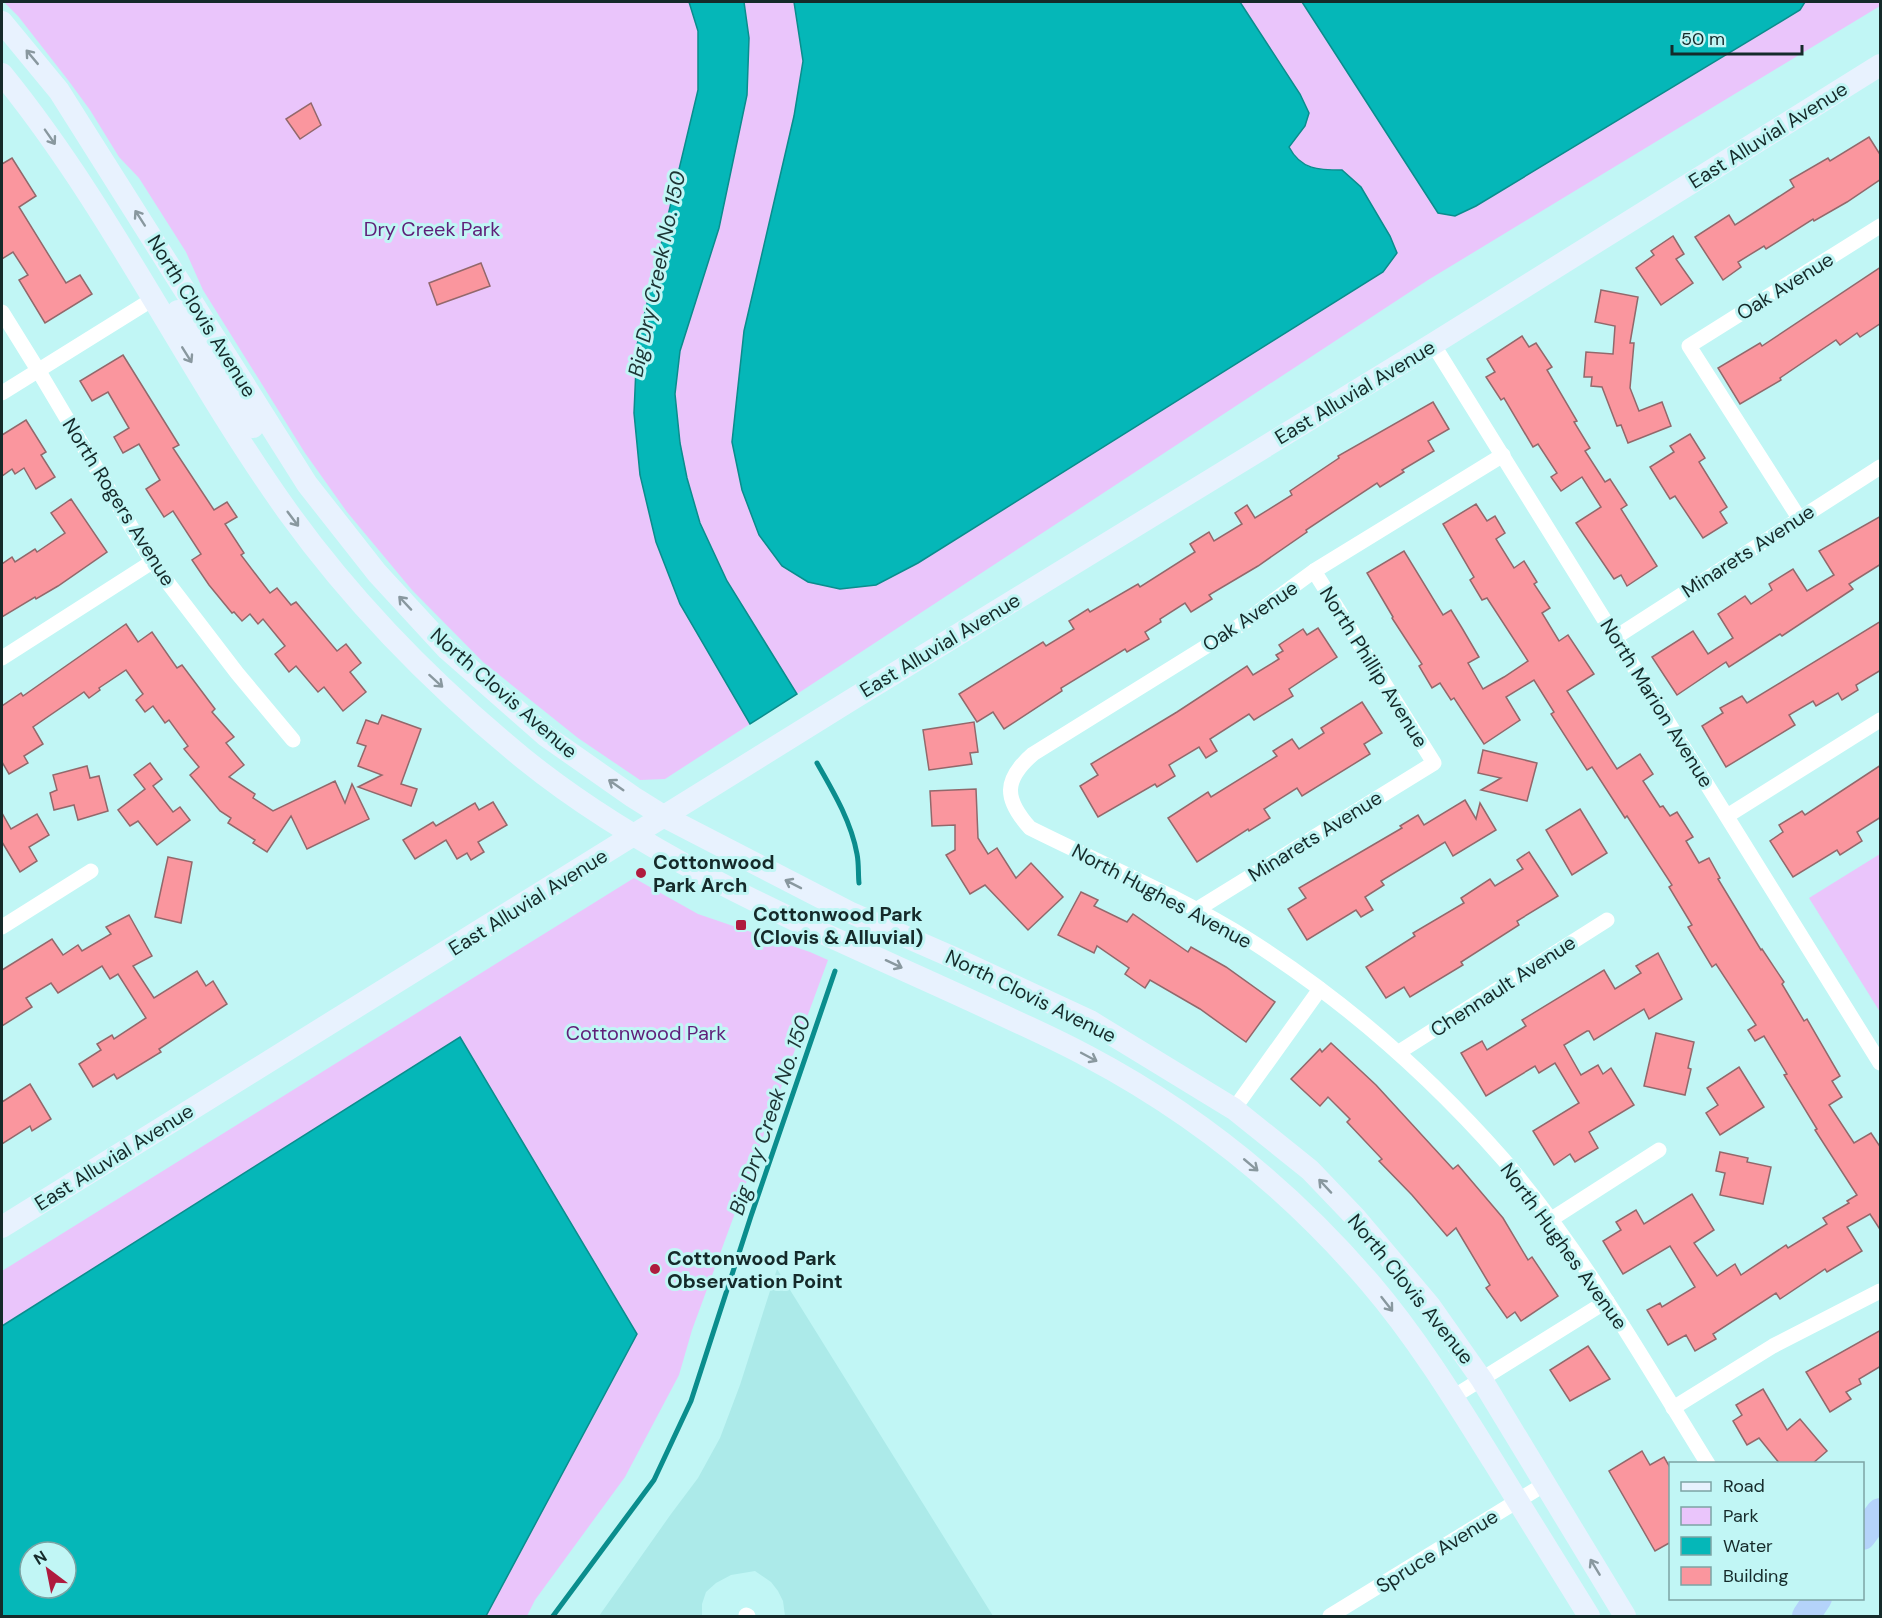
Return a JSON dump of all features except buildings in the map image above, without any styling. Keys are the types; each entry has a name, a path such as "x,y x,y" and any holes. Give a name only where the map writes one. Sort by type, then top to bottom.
{"highway":[{"path":"1864,1535 1881,1512"},
{"path":"1806,1617 1817,1600"}],"main road":[{"name":"North Clovis Avenue","path":"2,22 59,91 307,484 377,573 447,649 546,736 633,797 849,912 1090,1021 1234,1109 1310,1170 1355,1217 1430,1306 1482,1380 1625,1617"},
{"name":"East Alluvial Avenue","path":"2,1227 635,836 851,699 1433,344 1881,65"},
{"name":"North Clovis Avenue","path":"2,74 29,107 69,164 289,513 351,594 424,670 525,760 635,836 667,855 776,910 1090,1057 1160,1099 1238,1155 1290,1198 1372,1286 1414,1340 1453,1397 1589,1617"},
{"path":"153,300 166,301 176,308 259,436 307,484"},
{"path":"1059,1042 1069,1037 1089,1038 1157,1075 1187,1095 1234,1109"}],"street":[{"name":"Oak Avenue","path":"1799,518 1689,346 1881,226"},
{"path":"2,393 153,300"},
{"name":"North Rogers Avenue","path":"2,312 152,562 237,673 293,740"},
{"name":"North Marion Avenue","path":"1433,344 1879,1056"},
{"name":"Oak Avenue","path":"1010,787 1014,773 1033,754 1239,626 1314,572 1503,455"},
{"name":"Minarets Avenue","path":"1616,637 1881,467"},
{"path":"2,658 152,562"},
{"name":"North Phillip Avenue","path":"1314,572 1434,763"},
{"path":"1727,816 1881,720"},
{"name":"Minarets Avenue","path":"1196,910 1434,763"},
{"name":"North Hughes Avenue","path":"1010,787 1011,801 1019,816 1030,828 1196,910 1250,940 1320,989 1399,1052 1503,1160 1550,1220 1607,1301 1707,1462"},
{"path":"2,927 92,871"},
{"name":"Chennault Avenue","path":"1399,1052 1607,920"},
{"path":"1234,1109 1320,989"},
{"path":"1550,1220 1659,1150"},
{"path":"1673,1408 1773,1346 1881,1291"},
{"path":"1453,1397 1607,1301"},
{"name":"Spruce Avenue","path":"1330,1617 1545,1484"}],"shaded area":[{"path":"777,1269 993,1616 785,1616 783,1601 778,1591 771,1582 755,1571 731,1575 716,1583 706,1592 702,1604 702,1616 599,1616 698,1478 720,1438 740,1385"}],"green space":[{"name":"Dry Creek Park","path":"4,2 689,2 698,31 698,90 637,345 634,413 656,542 680,604 750,724 665,779 640,780 578,738 483,662 412,590 347,512 305,453 203,290 186,252 139,178 119,157 68,80 18,16"},
{"path":"744,2 1880,2 1880,6 1428,280 797,694 727,581 700,523 679,443 675,394 680,351 719,228 747,95 749,38"},
{"path":"1880,854 1880,1012 1809,898"},
{"name":"Cottonwood Park","path":"634,878 698,914 828,960 692,1330 679,1375 625,1477 535,1600 527,1616 2,1616 2,1271"}],"water":[{"path":"689,2 744,2 749,38 747,95 719,228 680,351 675,394 680,443 700,523 727,581 797,694 750,724 680,604 656,542 640,475 634,413 637,345 698,90 698,31"},
{"path":"794,2 1240,2 1300,94 1309,113 1305,126 1289,147 1294,155 1311,167 1342,170 1361,187 1390,236 1397,253 1383,272 918,563 876,585 840,589 808,582 782,566 759,535 742,490 732,442 744,331 794,116 803,61"},
{"path":"1302,2 1805,2 1800,10 1476,206 1455,216 1438,213"},
{"path":"460,1037 637,1334 486,1616 2,1616 2,1326"}],"waterway":[{"name":"Big Dry Creek No. 150","path":"817,763 841,807 850,830 858,858 859,883"},
{"name":"Big Dry Creek No. 150","path":"553,1616 654,1480 691,1401 751,1216 835,971"}],"place":[{"name":"Cottonwood Park Arch","path":"641,873"},
{"name":"Cottonwood Park (Clovis & Alluvial)","path":"741,925"},
{"name":"Cottonwood Park Observation Point","path":"655,1269"}]}
